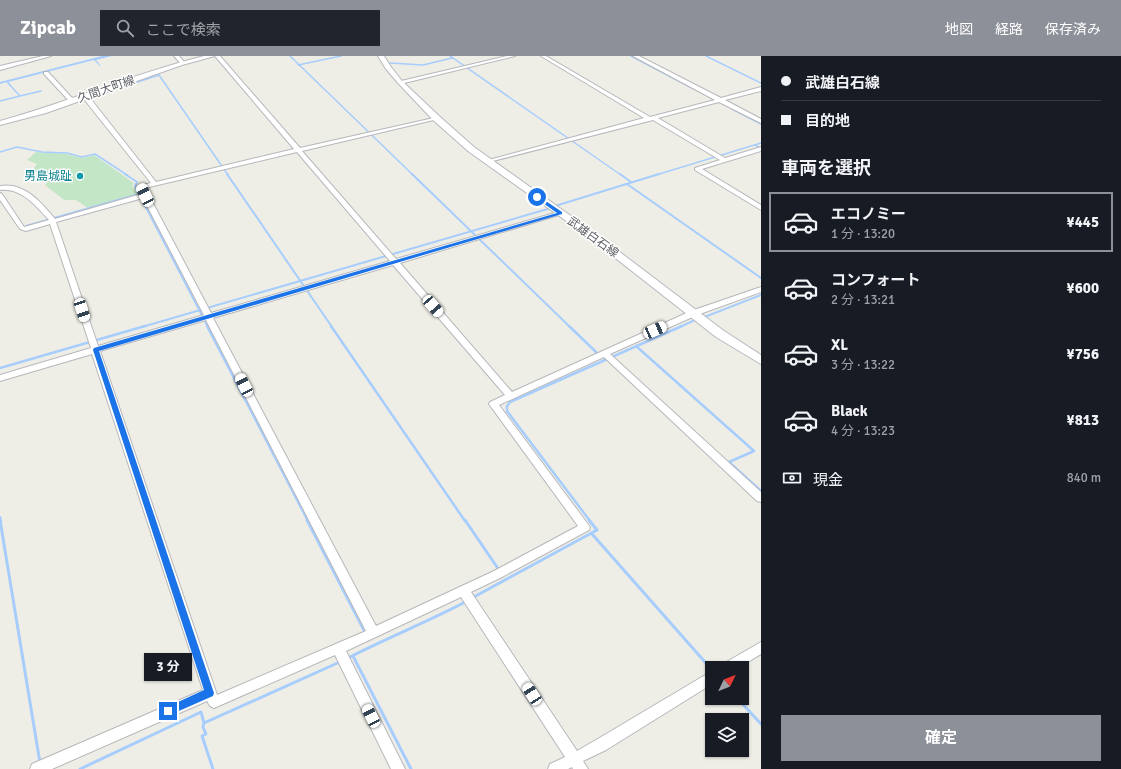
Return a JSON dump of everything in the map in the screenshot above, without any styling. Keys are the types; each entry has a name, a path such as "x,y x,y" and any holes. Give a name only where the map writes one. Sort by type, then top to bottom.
{"main road":[{"name":"久間大町線","path":"0,123 86,98 183,63 212,56"},
{"name":"武雄白石線","path":"381,56 388,68 400,82 436,118 487,162 555,209 720,334 761,360"}],"street":[{"path":"1,66 49,56"},
{"path":"176,56 183,63"},
{"path":"217,56 510,395"},
{"path":"400,82 513,56"},
{"path":"544,56 720,157"},
{"path":"635,56 718,101 761,121"},
{"path":"46,73 72,101"},
{"path":"487,162 761,89"},
{"path":"86,98 154,183"},
{"path":"369,634 141,187 436,118"},
{"path":"761,149 720,157 697,169 761,208"},
{"path":"0,188 10,187 29,196 51,220 214,702 342,657 369,634 468,597 501,572 585,527 493,404 510,395 608,356 761,289"},
{"path":"0,195 22,228 26,229 51,220 145,195"},
{"path":"0,378 94,344 306,288 391,257 476,238 555,209"},
{"path":"608,356 761,498"},
{"path":"468,597 577,764"},
{"path":"739,661 761,648"},
{"path":"342,657 398,769"},
{"path":"555,769 577,764 601,745 705,681"},
{"path":"41,767 210,693"}],"green space":[{"path":"36,152 66,154 83,158 94,155 134,183 132,186 138,194 88,208 76,200 64,200 45,185 49,180 42,172 31,172 37,164 27,160"}],"water":[{"path":"102,56 112,56 96,60 101,66 94,60 8,82 11,85 10,86 7,82 0,84 0,82"}],"waterway":[{"path":"290,56 299,65"},
{"path":"299,65 341,56"},
{"path":"450,56 621,175"},
{"path":"631,56 692,88"},
{"path":"706,56 761,83"},
{"path":"390,63 423,65 452,58"},
{"path":"299,65 413,175"},
{"path":"104,93 159,75 228,175"},
{"path":"8,83 20,96"},
{"path":"20,96 41,91"},
{"path":"0,101 20,96"},
{"path":"732,109 761,124"},
{"path":"656,175 761,143"},
{"path":"755,145 761,148"},
{"path":"0,152 17,147 42,152 67,153 82,157 95,154 127,175"},
{"path":"125,174 137,182 135,186 199,310"},
{"path":"227,174 300,281"},
{"path":"412,174 471,231"},
{"path":"620,174 631,182"},
{"path":"555,206 659,174"},
{"path":"627,184 761,278"},
{"path":"26,226 139,194"},
{"path":"471,231 551,208"},
{"path":"300,281 471,231"},
{"path":"471,231 570,327"},
{"path":"199,310 300,281"},
{"path":"300,281 332,327"},
{"path":"702,318 761,295"},
{"path":"142,327 199,310"},
{"path":"199,310 208,327"},
{"path":"680,327 697,319"},
{"path":"0,368 145,326"},
{"path":"207,326 308,521"},
{"path":"331,326 465,521"},
{"path":"569,326 596,352"},
{"path":"636,346 682,326"},
{"path":"590,521 507,411 507,406 510,402 636,346"},
{"path":"636,346 754,451 729,462 761,491"},
{"path":"0,517 1,521"},
{"path":"0,520 41,769"},
{"path":"307,520 366,634"},
{"path":"465,520 499,570"},
{"path":"472,598 597,530 589,520"},
{"path":"592,534 705,662"},
{"path":"346,659 467,601"},
{"path":"353,656 411,769"},
{"path":"204,723 342,661"},
{"path":"743,705 761,724"},
{"path":"80,769 201,712 204,723"},
{"path":"204,723 203,727 206,734 202,736 213,769"}],"place":[{"name":"男島城趾","path":"80,176"}],"route":[{"path":"168,711 210,693 96,350 560,213 537,197"}]}
